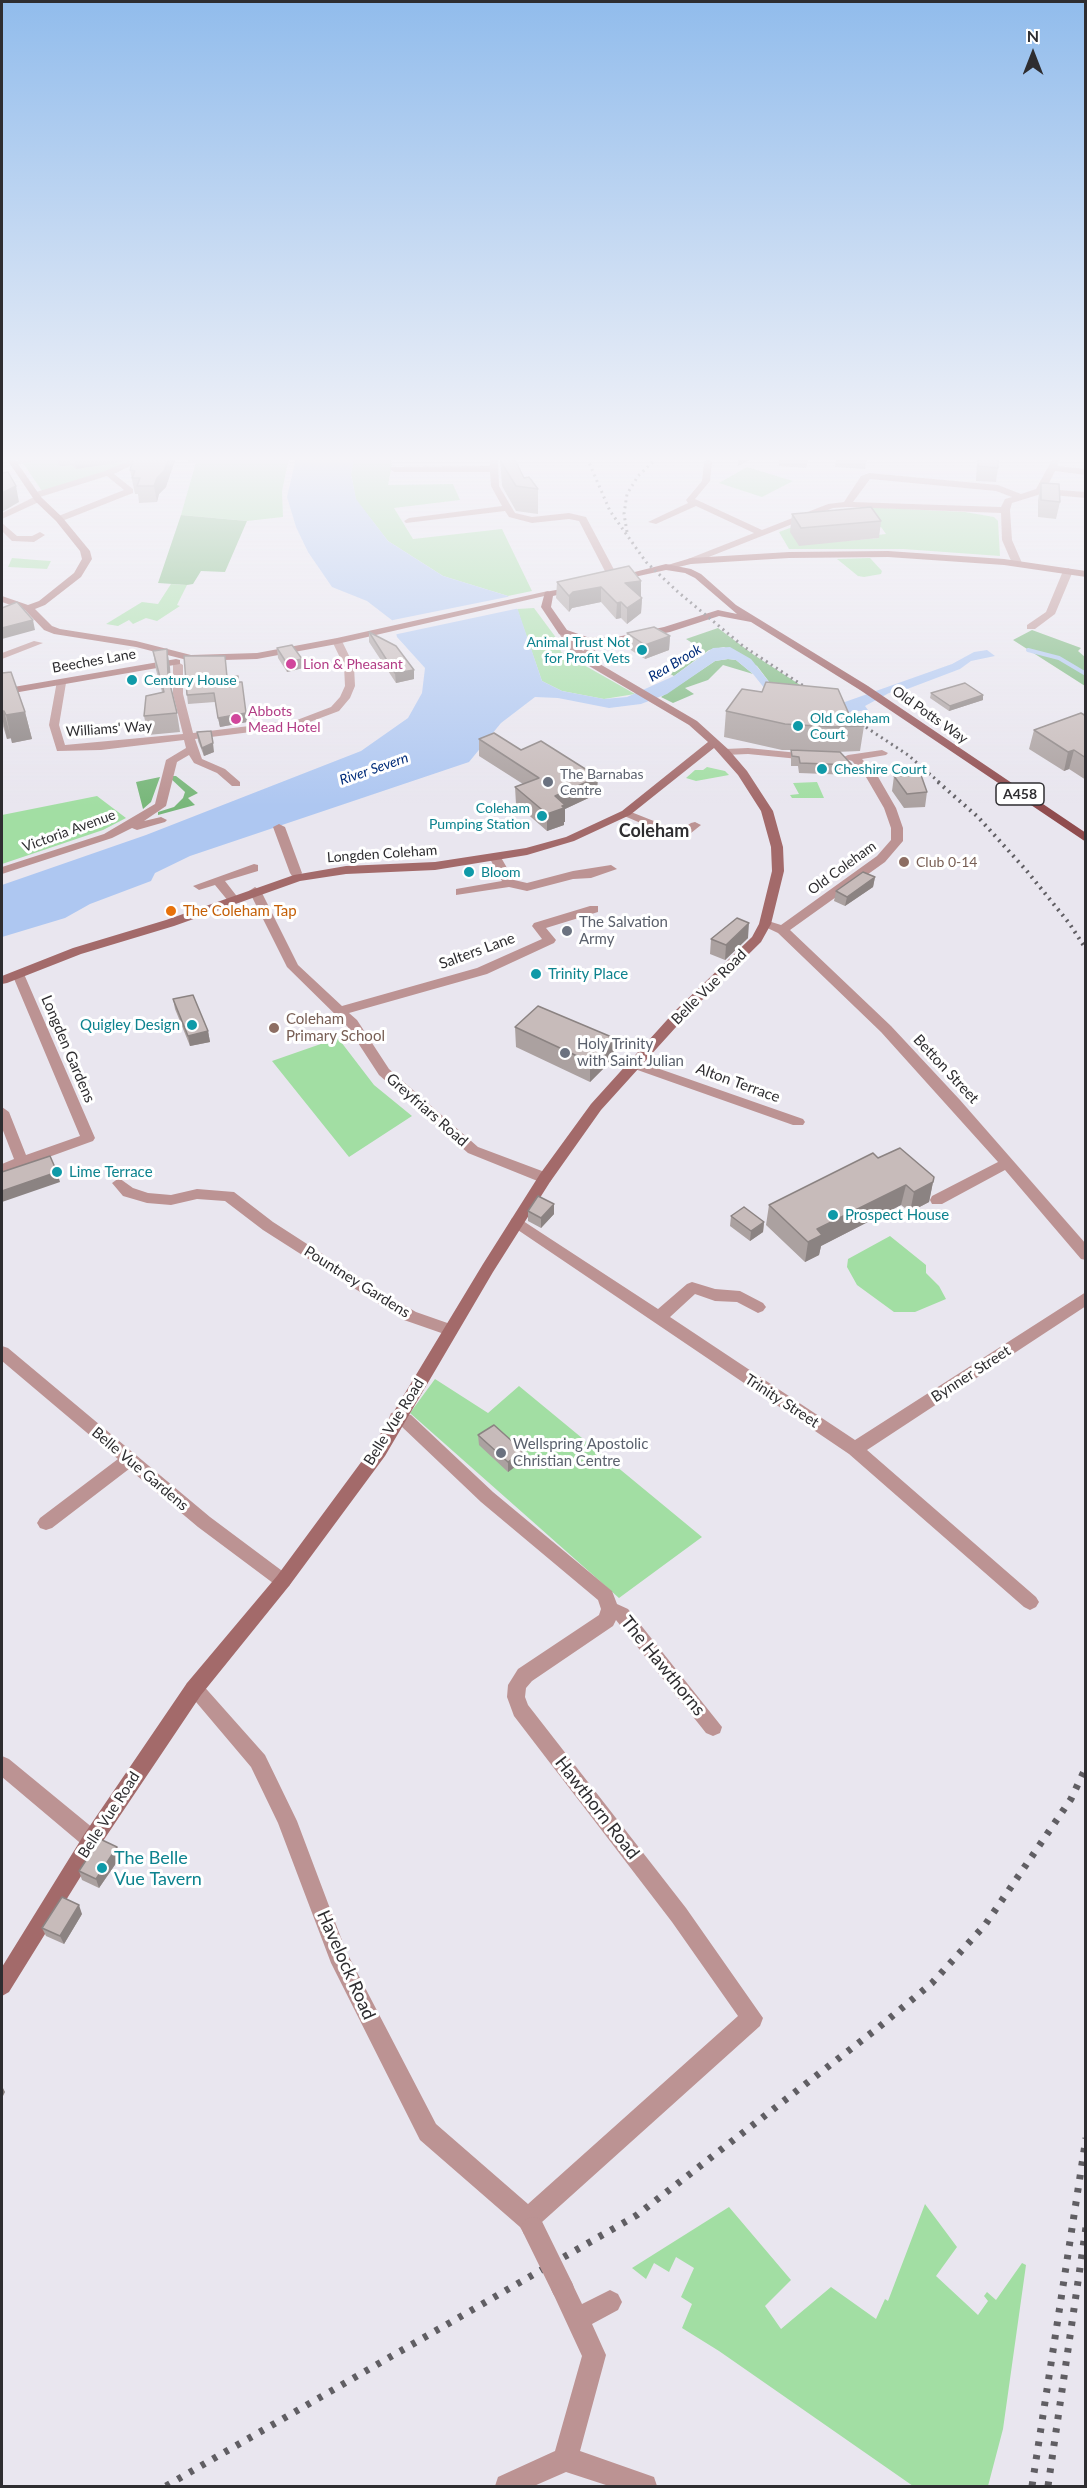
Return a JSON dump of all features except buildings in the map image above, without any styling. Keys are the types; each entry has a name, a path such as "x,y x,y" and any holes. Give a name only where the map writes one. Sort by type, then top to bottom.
{"main road":[{"name":"A458","path":"610,580 635,574"},
{"name":"Old Potts Way","path":"694,574 733,607 864,688 1086,839"},
{"path":"563,632 546,607 548,594 586,585"},
{"name":"A458","path":"563,632 576,638 601,641 666,630 689,622 725,617 724,613 733,607"},
{"name":"Old Potts Way","path":"724,613 756,620"}],"street":[{"path":"28,608 42,603 79,574"},
{"path":"607,574 610,580"},
{"path":"1031,627 1050,614 1067,574"},
{"path":"2,599 28,608 48,628 57,632 136,644 191,658 257,656 337,641 548,594"},
{"path":"518,601 546,607"},
{"name":"Belle Vue Road","path":"2,1985 92,1840 194,1689 283,1581 379,1451 517,1222 545,1178 596,1107 681,1013 758,939 765,924 778,862 770,821 755,792 725,752 693,723 588,661 575,649 563,632"},
{"path":"190,737 299,723 335,709 345,698 350,686 349,666 337,641"},
{"path":"588,661 588,651 601,641"},
{"path":"2,656 38,643"},
{"name":"Beeches Lane","path":"2,692 191,658"},
{"path":"178,665 178,694 192,749 198,761 221,771 236,784"},
{"name":"Williams' Way","path":"61,683 54,725 61,749 190,737"},
{"name":"Longden Coleham","path":"2,980 77,951 170,923 255,891 335,871 400,869 495,857 528,851 588,832 626,813 714,743"},
{"name":"Victoria Avenue","path":"2,871 108,836 140,812 160,806 172,760 192,749"},
{"path":"725,752 748,751 817,758"},
{"path":"840,758 882,753"},
{"name":"Old Coleham","path":"786,928 881,859 897,841 897,828 886,800 871,775 855,758"},
{"path":"626,813 678,835 682,835 695,825"},
{"path":"108,836 160,820"},
{"path":"279,827 296,873"},
{"path":"495,857 509,883"},
{"path":"199,886 254,868"},
{"path":"460,892 509,883 527,887 573,875 591,874 611,869"},
{"path":"217,880 233,899"},
{"name":"Greyfriars Road","path":"255,891 293,967 352,1023 384,1072 472,1150 545,1178"},
{"name":"Salters Lane","path":"341,1011 482,970 550,940 538,926 594,909"},
{"name":"Betton Street","path":"765,924 786,928 886,1029 1007,1163 1086,1255"},
{"name":"Longden Gardens","path":"18,974 88,1137 22,1162"},
{"name":"Alton Terrace","path":"634,1064 798,1122"},
{"path":"2,1112 22,1162 2,1169"},
{"path":"937,1200 1007,1163"},
{"name":"Pountney Gardens","path":"119,1183 128,1192 147,1198 171,1200 197,1194 229,1196 268,1226 410,1316 450,1330"},
{"name":"Trinity Street","path":"517,1222 855,1449 1030,1602"},
{"path":"660,1316 692,1288 715,1295 740,1297 758,1307"},
{"name":"Bynner Street","path":"855,1449 1086,1298"},
{"name":"Belle Vue Gardens","path":"2,1352 204,1522 283,1581"},
{"path":"397,1418 405,1420 487,1497 606,1596 610,1609"},
{"path":"46,1523 129,1460"},
{"name":"The Hawthorns","path":"610,1609 622,1614 713,1727"},
{"name":"Hawthorn Road","path":"530,2224 752,2018 679,1915 521,1710 516,1697 518,1684 525,1675 597,1629 607,1620 610,1609"},
{"name":"Havelock Road","path":"194,1689 258,1761 287,1821 338,1956 428,2132 530,2224"},
{"path":"2,1765 92,1840"},
{"path":"530,2224 594,2355 565,2459"},
{"path":"577,2319 610,2302"},
{"path":"507,2487 565,2459 645,2487"}],"green space":[{"path":"161,574 199,574 193,584 158,583"},
{"path":"440,574 524,574 532,591 508,596"},
{"path":"856,574 880,574 864,577"},
{"path":"171,584 187,585 177,605 180,606 157,621 146,618 133,624 129,620 118,626 106,624 142,602 158,604"},
{"path":"534,608 557,639 561,652 635,694 604,699 562,691 542,681 517,609"},
{"path":"718,628 754,655 828,703 780,696 757,666 724,647 709,650 674,676 665,671 700,648 686,639"},
{"path":"1032,630 1081,648 1078,651 1085,657 1085,686 1013,640"},
{"path":"736,660 753,674 723,665 708,680 685,688 694,694 673,703 661,697 715,661"},
{"path":"707,767 725,771 729,775 696,781 686,778 695,770 703,770"},
{"path":"168,776 176,776 198,793 188,798 195,805 158,815 158,812 174,807 183,798 185,792"},
{"path":"160,777 151,802 143,809 136,782"},
{"path":"817,782 824,798 792,798 790,795 799,794 793,783"},
{"path":"97,796 126,818 103,830 2,864 2,815"},
{"path":"338,1038 374,1085 412,1116 349,1157 272,1061"},
{"path":"890,1236 926,1265 926,1273 939,1286 946,1299 915,1312 894,1312 857,1285 847,1267 848,1259"},
{"path":"435,1379 488,1413 519,1386 702,1537 619,1598 410,1413"},
{"path":"925,2204 957,2247 936,2276 978,2315 988,2301 984,2296 987,2292 996,2300 1022,2263 1026,2265 1003,2429 988,2486 913,2486 719,2351 682,2328 692,2304 681,2297 694,2268 676,2257 669,2272 654,2263 646,2279 632,2268 729,2207 791,2280 765,2306 781,2329 831,2287 876,2319 885,2299 888,2301"}],"water":[{"name":"River Severn","path":"323,574 440,574 508,596 518,610 542,681 562,691 604,699 627,697 674,676 713,648 730,647 751,659 777,692 842,703 952,664 974,652 987,650 995,656 971,661 960,669 902,691 889,693 865,706 868,710 841,713 765,689 753,674 736,660 728,659 715,661 667,694 641,704 609,708 558,698 535,697 501,723 469,762 190,856 155,873 151,881 90,904 65,918 2,937 2,885 146,835 361,751 408,718 422,693 425,668 397,637 393,621 367,601 332,587"}],"pier":[{"path":"512,596 520,608 393,635 390,622 393,620"}],"waterway":[{"name":"Rea Brook","path":"1028,650 1059,658 1086,674"}],"railway":[{"path":"659,574 743,646 908,755 940,783"},
{"path":"938,782 978,817 1026,870 1069,923 1086,949"},
{"path":"166,2486 637,2215 879,2027 932,1983 985,1925 1071,1799 1086,1767"},
{"path":"1032,2486 1086,2138"},
{"path":"1048,2486 1086,2227"}],"place":[{"name":"Animal Trust Not for Profit Vets","path":"642,650"},
{"name":"Lion & Pheasant","path":"291,664"},
{"name":"Century House","path":"132,680"},
{"name":"Abbots Mead Hotel","path":"236,719"},
{"name":"Old Coleham Court","path":"798,726"},
{"name":"Cheshire Court","path":"822,769"},
{"name":"The Barnabas Centre","path":"548,782"},
{"name":"Coleham Pumping Station","path":"542,816"},
{"name":"Club 0-14","path":"904,862"},
{"name":"Bloom","path":"469,872"},
{"name":"The Coleham Tap","path":"171,911"},
{"name":"The Salvation Army","path":"567,931"},
{"name":"Trinity Place","path":"536,974"},
{"name":"Quigley Design","path":"192,1025"},
{"name":"Coleham Primary School","path":"274,1028"},
{"name":"Holy Trinity with Saint Julian","path":"565,1053"},
{"name":"Lime Terrace","path":"57,1172"},
{"name":"Prospect House","path":"833,1215"},
{"name":"Wellspring Apostolic Christian Centre","path":"501,1453"},
{"name":"The Belle Vue Tavern","path":"102,1868"}],"district":[{"name":"Coleham","path":"654,831"}]}
